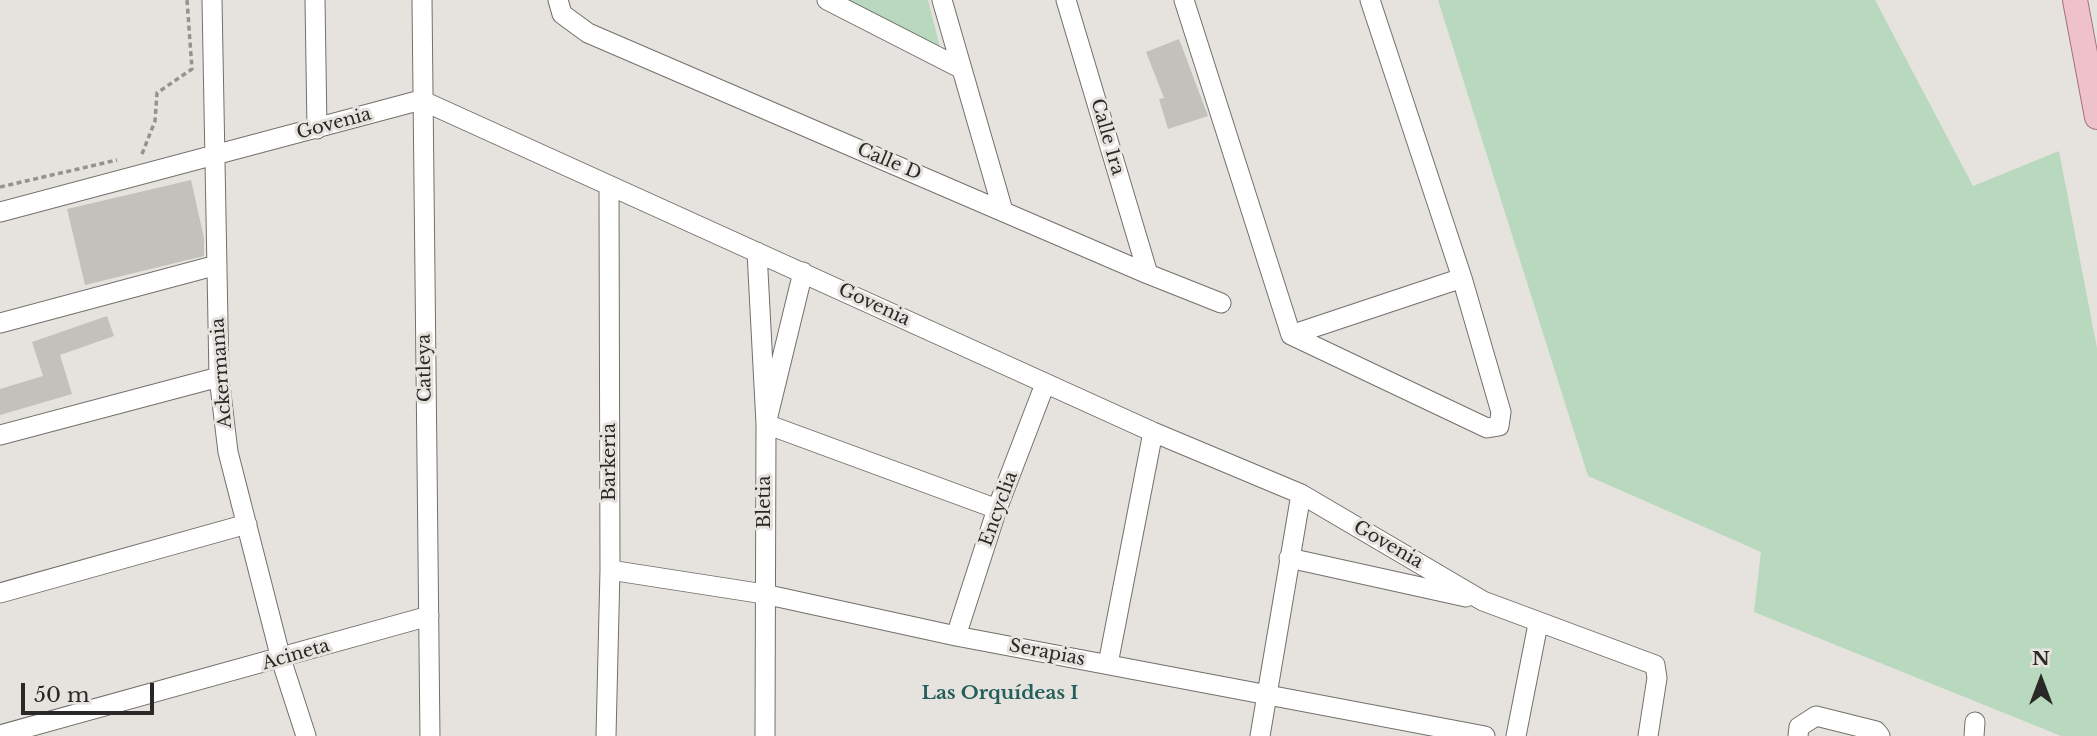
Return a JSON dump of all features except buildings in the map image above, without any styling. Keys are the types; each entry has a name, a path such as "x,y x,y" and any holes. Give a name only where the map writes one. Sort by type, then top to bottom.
{"main road":[{"path":"2075,0 2097,117"}],"street":[{"name":"Ackermania","path":"212,0 219,377 228,452 281,659 306,736"},
{"path":"315,0 317,129"},
{"name":"Catleya","path":"422,0 430,736"},
{"path":"827,0 962,69"},
{"path":"942,0 1003,211"},
{"name":"Calle 1ra","path":"1066,0 1147,274"},
{"path":"1184,0 1291,335 1487,428 1499,426 1501,412 1462,278 1370,0"},
{"name":"Calle D","path":"560,7 588,33 1147,274 1221,303"},
{"name":"Govenia","path":"0,212 421,100 1045,384 1301,494 1483,601 1538,624 1656,665 1657,678 1648,736"},
{"name":"Barkeria","path":"606,736 610,570 610,188"},
{"path":"757,252 766,424 997,509"},
{"path":"0,323 217,265"},
{"name":"Bletia","path":"765,736 766,424 803,272"},
{"path":"1291,335 1462,278"},
{"path":"0,435 219,377"},
{"name":"Encyclia","path":"956,636 997,509 1045,384"},
{"path":"1108,664 1153,432"},
{"path":"1260,736 1301,494"},
{"path":"0,593 247,524"},
{"path":"1289,558 1483,601"},
{"name":"Serapias","path":"610,570 764,594 956,636 1485,736"},
{"name":"Acineta","path":"0,735 429,617"},
{"path":"1516,736 1538,624"},
{"path":"1798,736 1799,727 1816,716 1876,731 1880,736"}],"path":[{"path":"132,156 143,154 155,121 157,93 192,69 187,0"},
{"path":"0,187 122,159"}],"green space":[{"path":"835,0 928,0 940,47"},
{"path":"1438,0 1875,0 1973,186 2059,151 2097,348 2097,736 2061,736 1754,612 1761,552 1588,476"}],"district":[{"name":"Las Orquídeas I","path":"1000,694"}]}
